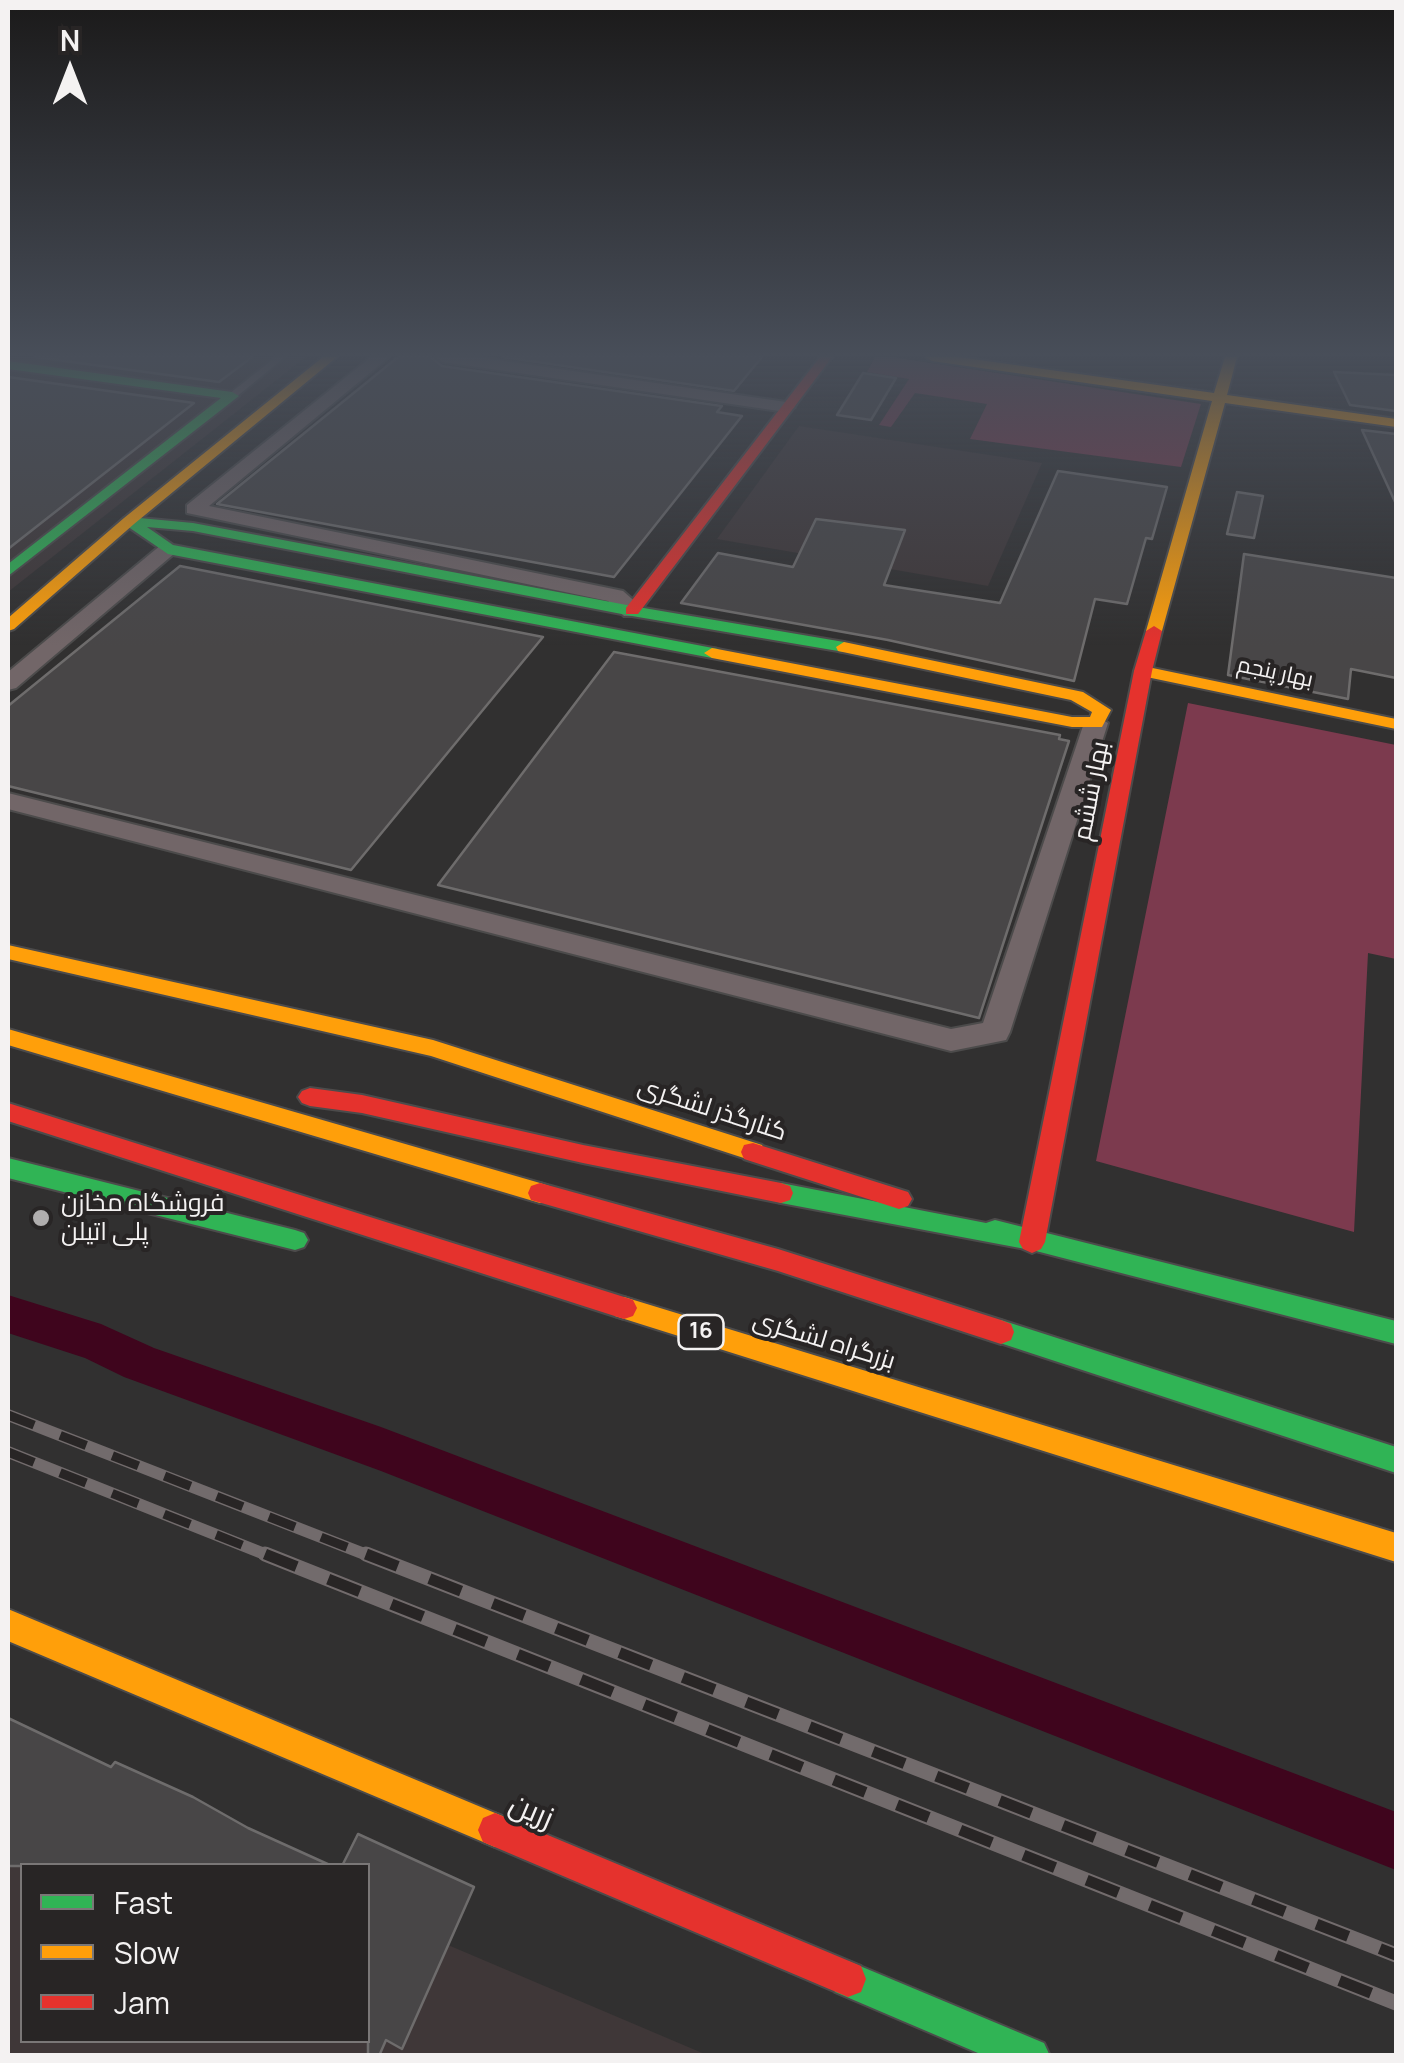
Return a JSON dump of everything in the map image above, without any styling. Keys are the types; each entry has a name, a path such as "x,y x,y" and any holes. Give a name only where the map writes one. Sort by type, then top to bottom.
{"main road":[{"path":"8,570 158,453"},
{"path":"8,626 18,608 213,453"},
{"path":"632,611 751,453"},
{"name":"بهار ششم","path":"1032,1242 1143,672 1204,453"},
{"path":"129,521 193,528 632,611 887,654 1078,696 1102,710 1096,723 1072,722 168,549 129,521"},
{"name":"بهار پنجم","path":"1143,672 1396,724"},
{"name":"کنارگذر لشگری","path":"8,952 433,1048 1032,1242 1396,1333"},
{"path":"8,1037 264,1115 778,1260 1396,1460"},
{"path":"84,1060 259,1091 362,1104 582,1154 1032,1242"},
{"name":"بزرگراه لشگری","path":"8,1112 1396,1548"},
{"path":"8,1168 317,1245"},
{"path":"422,1268 549,1285"},
{"name":"زرین","path":"8,1624 1032,2056"}],"street":[{"path":"263,453 194,510 615,596 632,611"},
{"path":"8,683 168,549"},
{"path":"8,801 951,1040 996,1032 1096,723"}],"shaded area":[{"path":"8,453 184,453 8,592"},
{"path":"779,453 978,453 1042,463 988,586 717,539"},
{"path":"1078,453 1185,453 1181,467"},
{"path":"1188,703 1396,745 1396,959 1368,953 1354,1232 1096,1161"},
{"path":"8,1757 257,1863 20,1863 20,2043 370,2043 370,1912 707,2055 8,2055"}],"building":[{"path":"8,453 130,453 8,549"},
{"path":"279,453 712,453 614,577 217,504"},
{"path":"1373,453 1396,453 1396,504"},
{"path":"1058,471 1167,487 1152,539 1146,538 1127,604 1095,599 1074,681 888,640 681,603 718,553 793,567 816,519 905,530 884,585 1000,603"},
{"path":"1237,492 1263,496 1254,538 1227,534"},
{"path":"1244,554 1396,578 1396,678 1351,669 1348,699 1228,675"},
{"path":"180,566 543,637 351,870 8,786 8,706"},
{"path":"614,652 1060,735 1059,739 1069,741 979,1018 438,885"},
{"path":"8,1718 111,1767 115,1762 193,1797 248,1828 325,1863 20,1863 8,1866"},
{"path":"358,1834 474,1887 402,2049 386,2040 379,2056 368,2056 370,1863 344,1863"}],"waterway":[{"path":"8,1314 87,1339"},
{"path":"101,1344 140,1363 381,1449"},
{"path":"398,1456 496,1494"},
{"path":"513,1501 760,1596"},
{"path":"778,1604 1396,1841"}],"railway":[{"path":"8,1415 372,1557"},
{"path":"8,1452 272,1557"},
{"path":"265,1554 1396,2003"},
{"path":"366,1554 1396,1955"}],"traffic: fast":[{"path":"8,571 159,453"},
{"path":"129,521 193,527 632,611 844,647"},
{"path":"129,521 168,549 712,653"},
{"path":"8,1168 295,1240"},
{"path":"781,1193 1032,1242"},
{"path":"995,1230 1396,1333"},
{"path":"1001,1332 1396,1460"},
{"path":"848,1979 1031,2056"}],"traffic: slow":[{"path":"8,626 212,453"},
{"path":"1154,631 1204,453"},
{"path":"712,653 1072,722 1096,723 1102,710 1077,696 844,647"},
{"path":"1143,671 1396,724"},
{"path":"8,952 433,1048 753,1152"},
{"path":"8,1037 540,1193"},
{"path":"624,1308 1396,1548"},
{"path":"8,1625 495,1830"}],"traffic: jam":[{"path":"632,611 752,453"},
{"path":"1032,1242 1154,631"},
{"path":"310,1097 362,1104 781,1193"},
{"path":"8,1112 624,1308"},
{"path":"753,1152 899,1199"},
{"path":"540,1193 778,1260 1001,1332"},
{"path":"495,1830 848,1979"}],"place":[{"name":"فروشگاه مخازن پلی اتیلن","path":"41,1218"}]}
